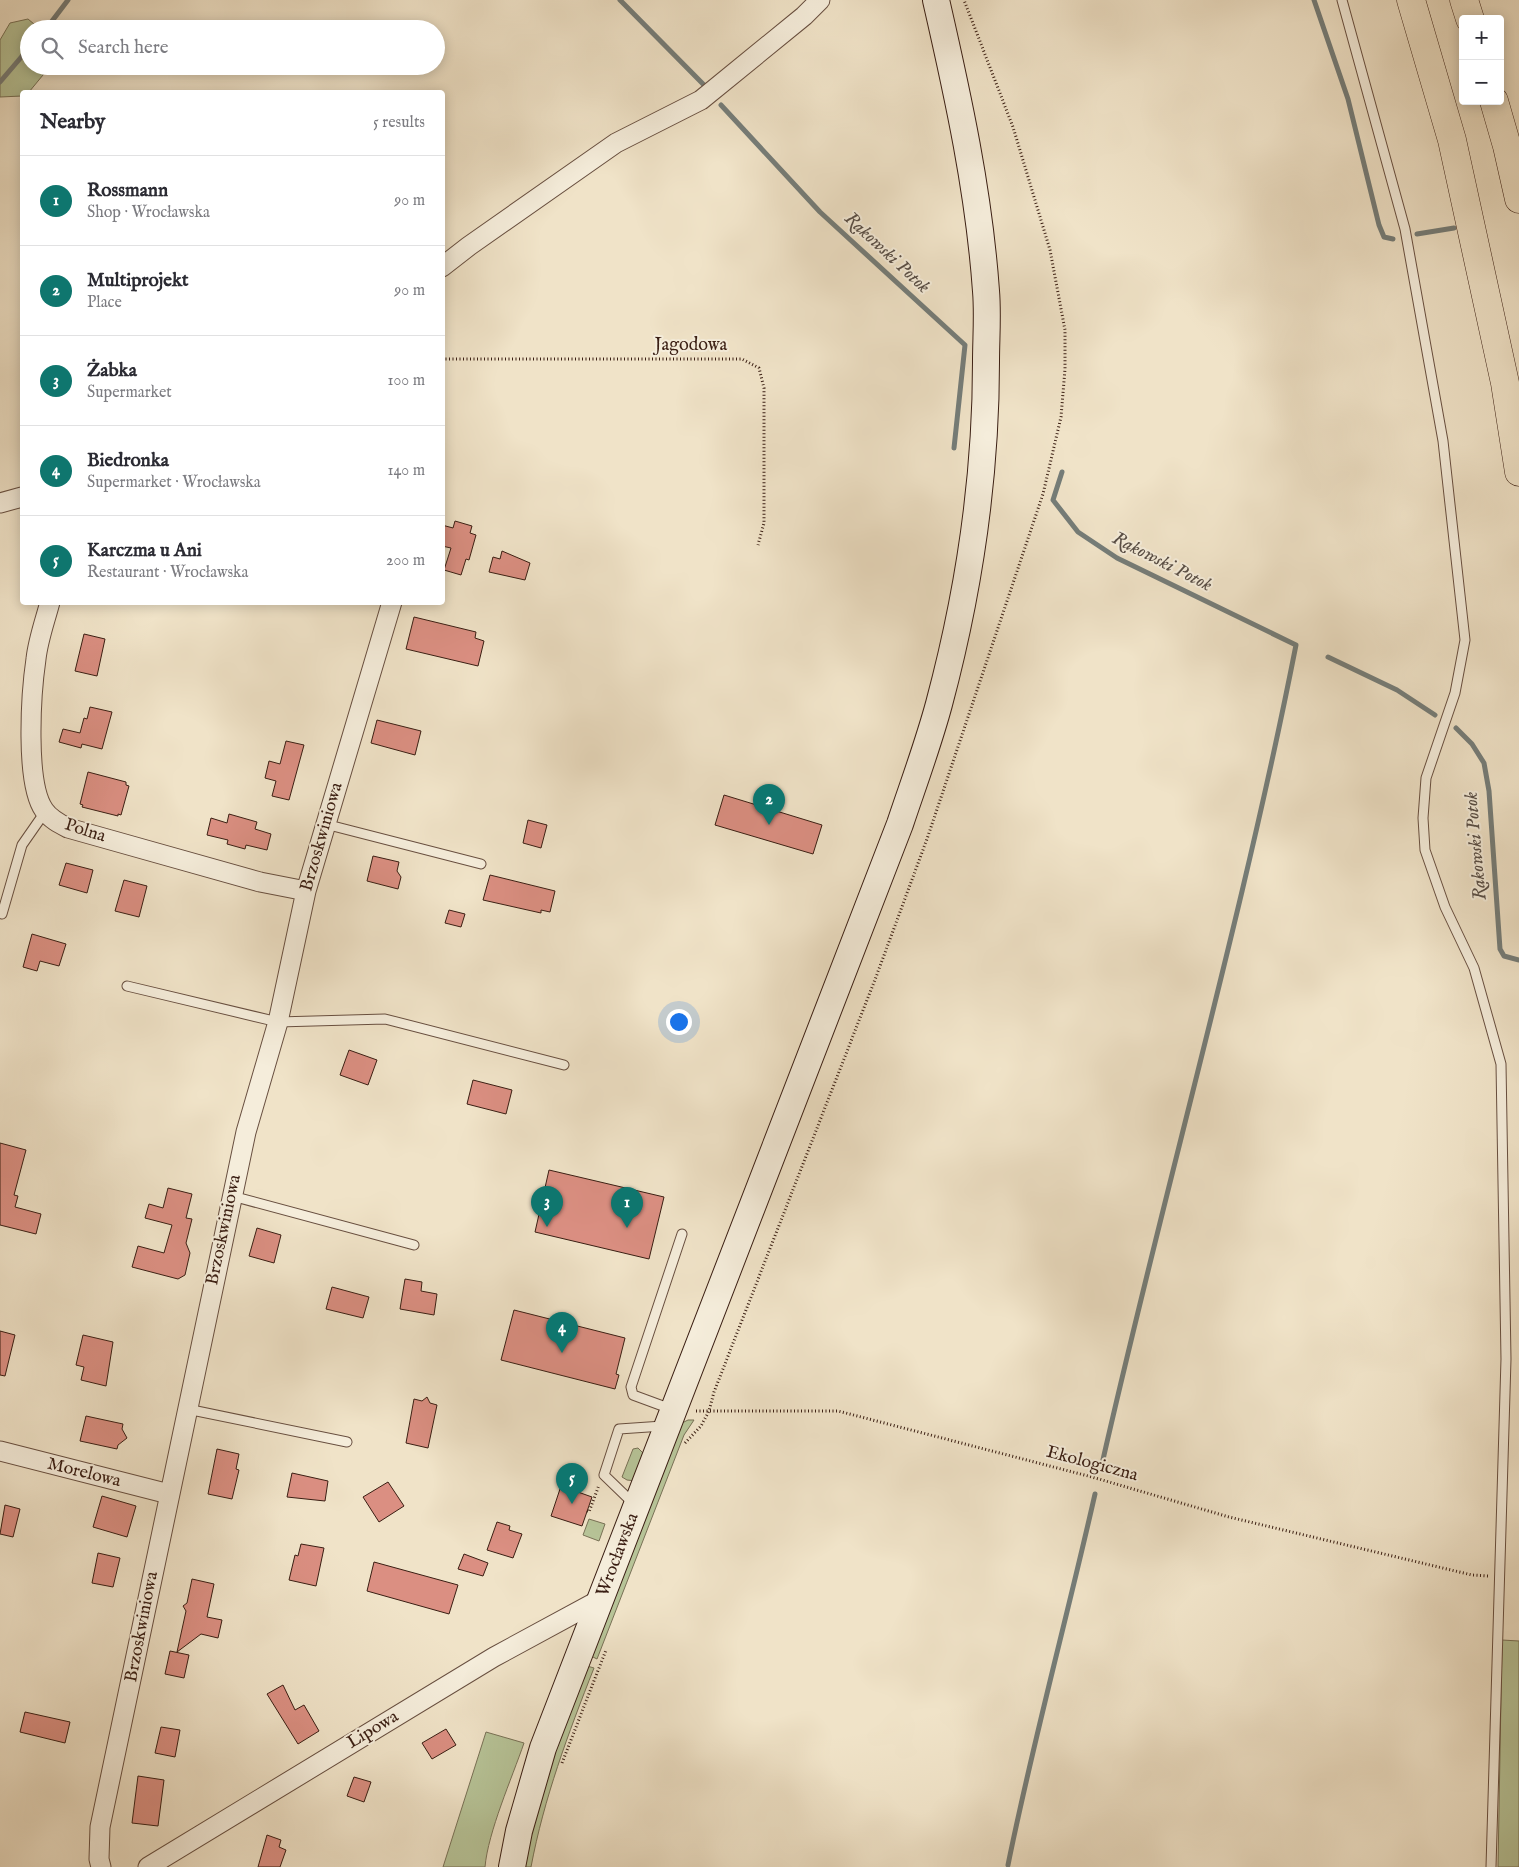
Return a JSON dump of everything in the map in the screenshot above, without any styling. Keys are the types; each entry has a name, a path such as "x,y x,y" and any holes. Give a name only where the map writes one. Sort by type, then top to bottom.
{"highway":[{"path":"1411,0 1452,140 1505,383 1519,472"},
{"path":"1464,0 1469,15"},
{"path":"1495,105 1508,146 1519,199"}],"main road":[{"name":"Wrocławska","path":"512,1867 519,1831 544,1748 900,824 939,704 960,620 974,537 986,421 986,293 978,210 963,116 936,0"}],"street":[{"path":"445,265 468,246 616,143 701,100 804,16 820,0"},
{"path":"0,503 20,498"},
{"name":"Polna","path":"49,605 36,657 33,687 32,747 34,789 45,812 68,828 260,882 306,891"},
{"name":"Brzoskwiniowa","path":"101,1867 99,1859 100,1826 113,1773 186,1409 246,1132 278,1022 306,891 391,605"},
{"name":"Morelowa","path":"0,1451 169,1494"},
{"name":"Lipowa","path":"148,1867 494,1656 601,1599"}],"lane":[{"path":"1342,0 1405,229 1443,441 1466,640 1455,693 1426,778 1423,818 1425,850 1445,907 1474,968 1501,1064 1506,1359 1491,1867"},
{"path":"2,914 22,845 45,812"},
{"path":"325,824 481,864"},
{"path":"127,986 278,1022 385,1019 564,1065"},
{"path":"232,1196 414,1245"},
{"path":"671,1418 633,1395 631,1387 682,1234"},
{"path":"186,1409 347,1442"},
{"path":"637,1507 604,1475 619,1429 671,1418"}],"path":[{"name":"Jagodowa","path":"445,360 742,359 759,368 764,388 764,523 758,545"},
{"name":"Ekologiczna","path":"671,1418 838,1411 1092,1477 1229,1517 1472,1575 1499,1577"},
{"path":"587,1511 589,1512 594,1496"}],"green space":[{"path":"20,21 20,75 43,75 31,90 20,90 20,96 0,97 0,40 10,23"},
{"path":"694,1420 684,1435 597,1659 591,1656 682,1423"},
{"path":"638,1448 645,1455 636,1481 627,1480 622,1477 633,1449"},
{"path":"589,1519 605,1524 599,1541 583,1535"},
{"path":"1502,1640 1519,1641 1519,1867 1498,1867"},
{"path":"587,1666 594,1668 550,1791 531,1867 524,1867 545,1778"},
{"path":"486,1732 524,1743 495,1822 485,1867 443,1867"}],"building":[{"path":"455,521 472,526 470,533 476,535 469,560 466,559 461,575 445,570 451,548 445,547 445,526 453,528"},
{"path":"502,551 530,563 525,580 489,572 493,557 500,559"},
{"path":"414,617 476,632 475,638 484,641 478,666 406,649"},
{"path":"84,634 105,639 97,676 75,671"},
{"path":"90,707 112,712 102,749 82,744 81,748 59,742 63,729 80,733 84,718 87,719"},
{"path":"377,720 421,731 415,755 371,743"},
{"path":"286,741 304,745 289,800 272,796 276,781 265,778 269,761 280,764"},
{"path":"88,772 126,782 126,785 129,786 121,815 118,814 118,816 82,807 83,805 80,804"},
{"path":"724,795 822,825 813,854 715,825"},
{"path":"229,814 257,822 255,829 271,834 267,850 246,845 245,849 227,844 228,840 207,835 211,818 227,823"},
{"path":"528,820 547,825 541,848 523,843"},
{"path":"373,856 399,862 397,871 401,877 398,889 367,881"},
{"path":"66,863 93,870 87,893 59,885"},
{"path":"490,875 555,891 550,912 541,910 541,913 483,900"},
{"path":"124,880 147,886 139,917 115,911"},
{"path":"449,910 465,914 461,927 445,923"},
{"path":"32,934 66,944 59,966 40,961 37,971 23,967"},
{"path":"349,1050 377,1060 368,1085 340,1075"},
{"path":"473,1080 512,1090 506,1114 467,1104"},
{"path":"0,1143 26,1150 14,1195 18,1196 15,1207 41,1214 36,1234 0,1225"},
{"path":"549,1170 664,1197 649,1259 535,1232"},
{"path":"168,1188 192,1194 186,1218 192,1219 186,1243 190,1253 185,1275 178,1279 132,1267 138,1246 164,1253 172,1225 145,1218 149,1204 163,1208"},
{"path":"257,1228 281,1235 274,1263 249,1256"},
{"path":"405,1279 422,1282 421,1291 437,1294 434,1315 400,1309"},
{"path":"332,1287 369,1297 363,1318 326,1309"},
{"path":"514,1310 625,1338 616,1374 619,1375 615,1389 501,1360"},
{"path":"0,1331 15,1335 5,1376 0,1375"},
{"path":"83,1335 113,1342 106,1386 81,1380 84,1367 76,1365"},
{"path":"427,1397 430,1403 437,1405 428,1448 406,1443 414,1399 422,1401"},
{"path":"86,1416 123,1424 122,1429 127,1438 118,1445 117,1449 80,1441"},
{"path":"217,1449 239,1454 236,1469 239,1470 232,1499 208,1494"},
{"path":"292,1473 328,1481 325,1501 287,1497"},
{"path":"388,1482 404,1506 379,1522 363,1497"},
{"path":"561,1486 592,1497 582,1526 551,1516"},
{"path":"102,1496 136,1506 127,1537 93,1527"},
{"path":"5,1505 20,1509 13,1537 0,1534"},
{"path":"497,1522 510,1526 509,1530 522,1534 513,1558 487,1550"},
{"path":"301,1544 324,1548 316,1586 289,1580 295,1555 298,1556"},
{"path":"98,1553 120,1558 113,1587 92,1583"},
{"path":"464,1554 488,1563 483,1576 458,1569"},
{"path":"374,1562 458,1585 449,1614 367,1591"},
{"path":"192,1579 214,1584 207,1617 222,1620 218,1638 201,1634 177,1652 186,1611 183,1606 187,1603"},
{"path":"170,1651 189,1655 184,1678 165,1674"},
{"path":"283,1685 295,1710 304,1705 319,1731 298,1744 267,1694"},
{"path":"25,1712 70,1722 65,1743 20,1732"},
{"path":"161,1727 180,1730 175,1757 155,1753"},
{"path":"446,1729 456,1745 432,1759 422,1743"},
{"path":"138,1776 164,1780 158,1826 132,1823"},
{"path":"354,1777 371,1782 364,1802 347,1796"},
{"path":"267,1835 281,1840 279,1847 286,1850 280,1867 258,1867"}],"waterway":[{"path":"53,20 68,0"},
{"name":"Rakowski Potok","path":"620,0 705,86"},
{"path":"1314,0 1348,99 1379,225 1384,237 1393,239"},
{"path":"0,82 20,59"},
{"name":"Rakowski Potok","path":"721,105 820,212 965,345 954,448"},
{"path":"1417,234 1454,228"},
{"path":"1062,472 1053,500 1078,532 1117,558 1296,645 1252,850 1102,1464"},
{"name":"Rakowski Potok","path":"1328,657 1397,690 1435,715"},
{"name":"Rakowski Potok","path":"1456,728 1472,744 1484,763 1489,791 1500,949 1504,956 1519,960"},
{"path":"1008,1865 1028,1772 1095,1494"}],"place":[{"name":"Multiprojekt","path":"769,825"},
{"name":"Żabka","path":"547,1227"},
{"name":"Rossmann","path":"627,1228"},
{"name":"Biedronka","path":"562,1353"},
{"name":"Karczma u Ani","path":"572,1504"}]}
